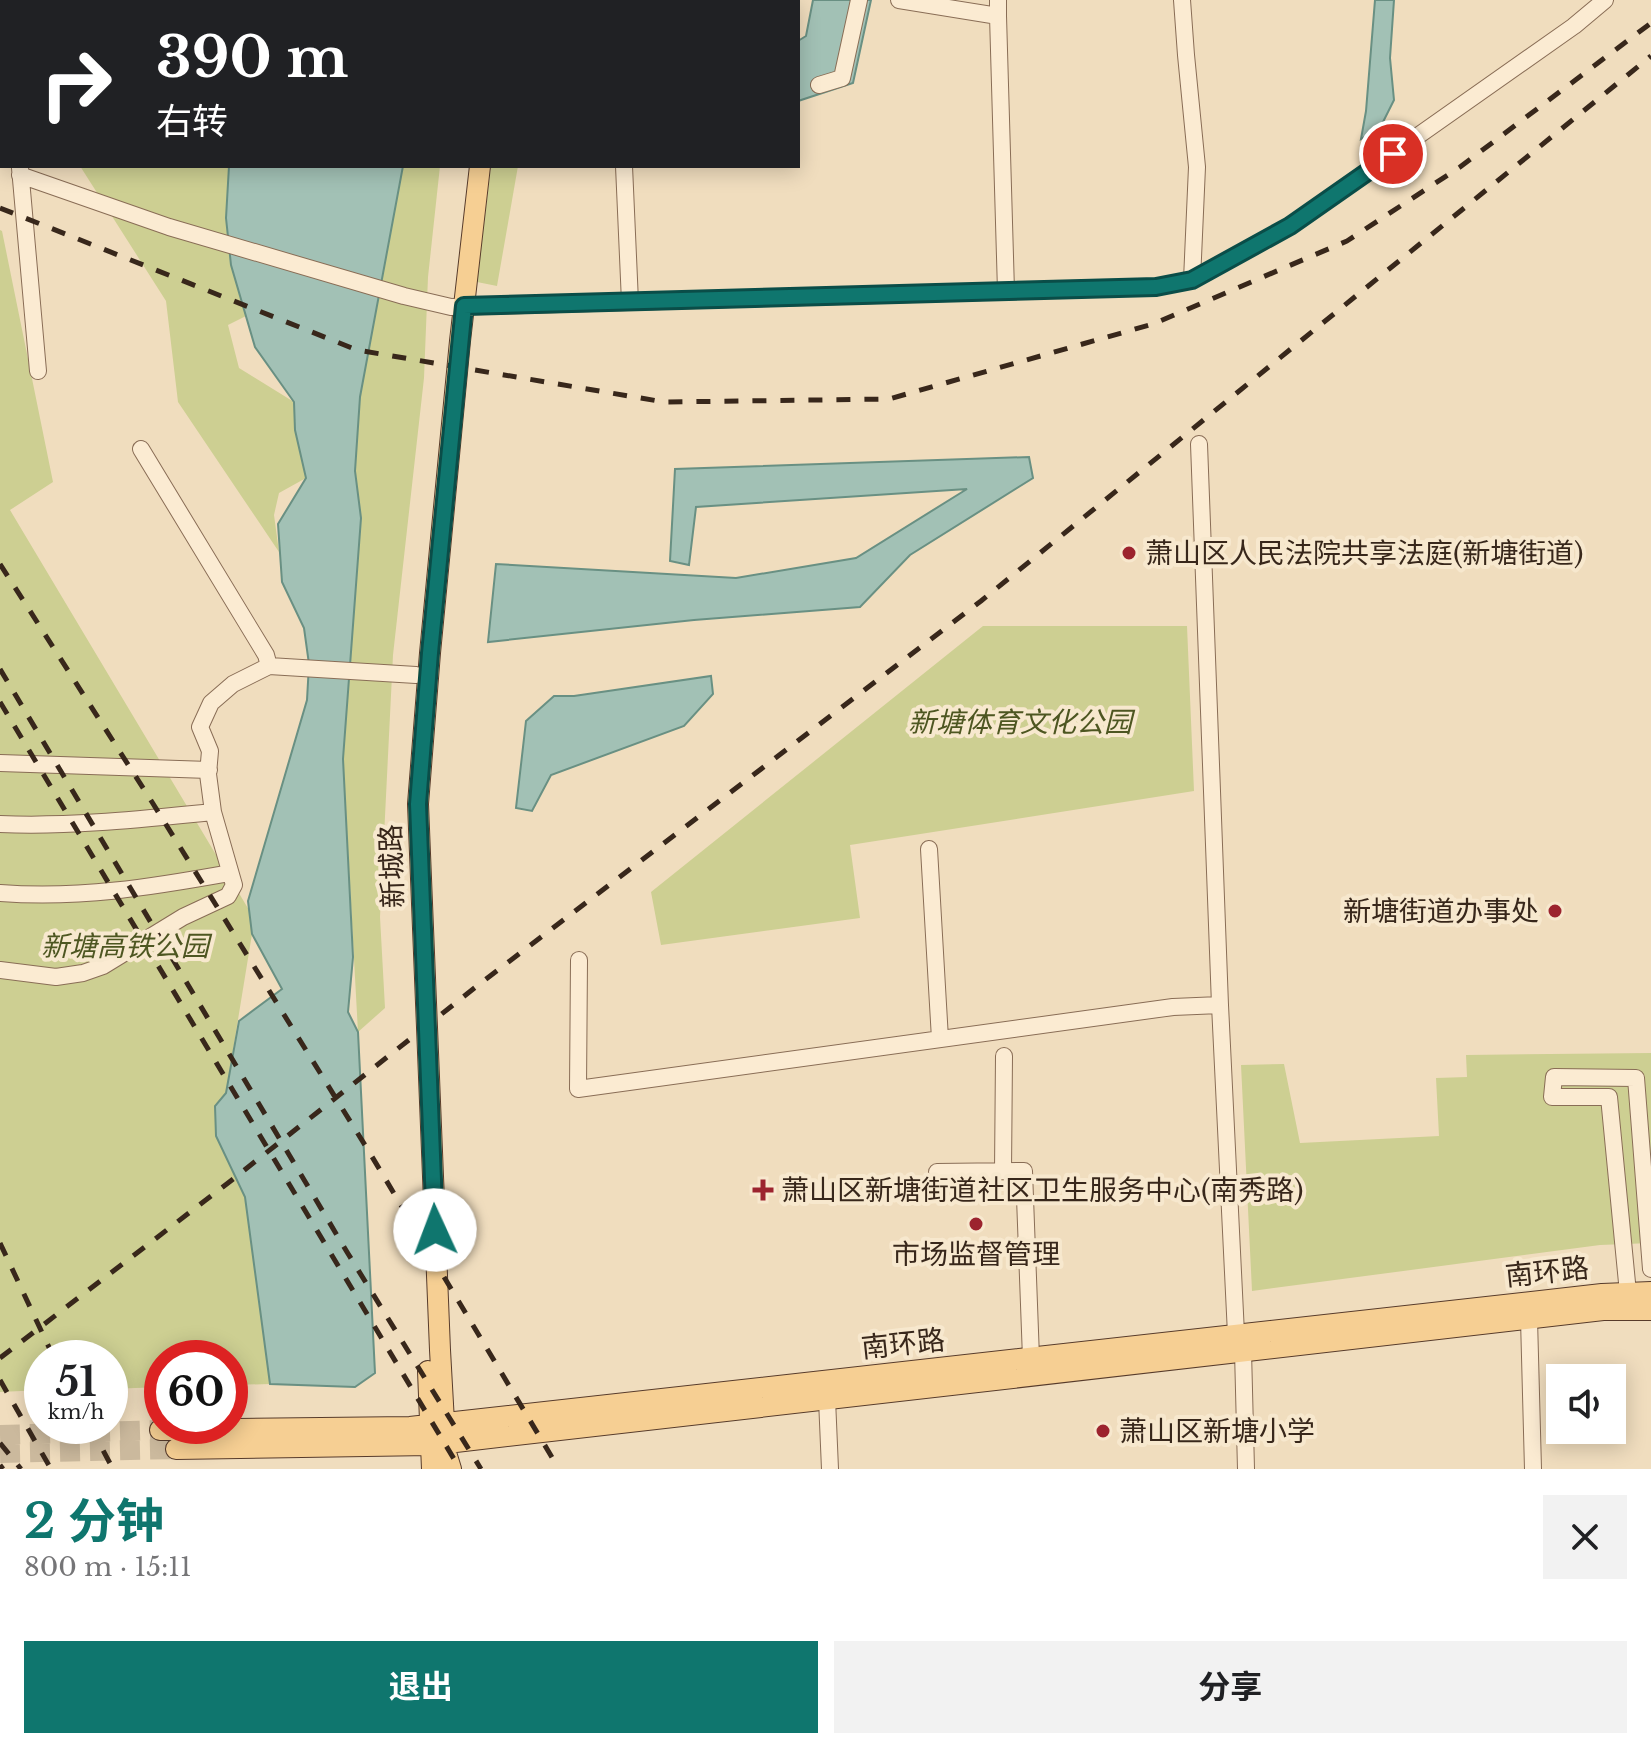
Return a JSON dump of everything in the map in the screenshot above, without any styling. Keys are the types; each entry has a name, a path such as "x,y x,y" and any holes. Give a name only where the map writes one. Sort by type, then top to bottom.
{"main road":[{"name":"新城路","path":"432,1469 437,1433 438,1303 418,804 467,168"},
{"name":"新城路","path":"451,1469 437,1433 406,804 416,675 457,306 480,168"},
{"name":"南环路","path":"176,1449 437,1433 827,1399 1602,1294 1651,1292"},
{"name":"南环路","path":"248,1429 410,1427 437,1433 1031,1358 1529,1319 1603,1310 1651,1310"}],"street":[{"path":"819,85 842,78 859,0"},
{"path":"899,0 998,8 1006,291"},
{"path":"1182,0 1197,167 1192,280"},
{"path":"38,371 20,171 169,227 404,296 457,306 1156,287 1192,280 1290,226 1574,26 1605,0"},
{"path":"624,168 630,302"},
{"path":"1199,444 1220,1005 1246,1469"},
{"path":"141,449 266,655 269,666"},
{"path":"0,970 56,977 83,973 103,966 183,917 228,896 234,885 213,812 210,751 200,727 211,703 233,684 269,666 416,675"},
{"path":"0,763 209,770"},
{"path":"0,824 36,826 125,821 213,812"},
{"path":"929,849 940,1039"},
{"path":"0,893 67,895 149,888 230,873"},
{"path":"579,960 578,1089 1173,1007 1220,1005"},
{"path":"1003,1171 1004,1056"},
{"path":"1628,1293 1609,1097 1552,1097 1554,1077 1636,1078 1651,1269"},
{"path":"937,1172 1024,1171 1031,1358"},
{"path":"1529,1319 1533,1469"},
{"path":"827,1399 830,1469"}],"green space":[{"path":"81,168 229,168 226,218 231,265 246,316 228,325 239,368 294,402 306,478 279,493 274,515 279,552 178,402 166,301"},
{"path":"403,168 440,168 428,277 424,378 393,655 380,917 385,1008 358,1032 343,759 361,518 355,471 360,397"},
{"path":"491,168 518,168 497,286 477,282"},
{"name":"新塘高铁公园","path":"0,230 53,482 10,510 249,910 252,934 226,1093 215,1106 216,1136 245,1197 270,1384 248,1385 248,1340 144,1340 144,1388 128,1388 128,1340 24,1340 24,1391 0,1392"},
{"name":"新塘体育文化公园","path":"983,626 1187,626 1194,791 850,845 860,918 661,945 651,892"},
{"path":"1651,1053 1651,1243 1600,1245 1252,1291 1241,1065 1284,1064 1300,1143 1439,1136 1436,1078 1467,1077 1466,1055"}],"shaded area":[{"path":"813,0 871,0 853,83 800,100 800,40 806,36"},
{"path":"1375,0 1394,0 1390,58 1394,100 1380,128 1361,139 1366,111"},
{"path":"229,168 403,168 360,397 355,471 361,518 343,759 353,957 348,1012 358,1032 375,1373 355,1387 270,1384 245,1197 216,1136 215,1106 226,1093 239,1021 282,989 252,934 248,901 307,700 309,664 304,628 282,582 278,524 306,478 295,430 294,402 255,347 231,265 226,218"},
{"path":"1029,457 1033,478 910,555 860,607 694,620 488,642 496,564 736,578 856,558 967,489 696,507 689,565 670,561 675,469"},
{"path":"711,676 713,694 684,726 551,775 532,811 516,808 526,721 554,696 574,696"}],"tunnel":[{"path":"0,1435 144,1430"},
{"path":"0,1453 176,1449"}],"railway":[{"path":"0,208 357,350 664,402 889,399 1153,324 1347,241 1460,167 1651,23"},
{"path":"0,1358 477,986 981,601 1651,56"},
{"path":"0,564 368,1150 559,1469"},
{"path":"0,669 347,1252 481,1469"},
{"path":"0,702 460,1469"},
{"path":"0,1243 46,1340"},
{"path":"0,1380 51,1469"},
{"path":"0,1443 21,1469"},
{"path":"100,1444 113,1469"},
{"path":"0,1465 3,1469"}],"place":[{"name":"萧山区人民法院共享法庭(新塘街道)","path":"1129,553"},
{"name":"新塘街道办事处","path":"1555,911"},
{"name":"萧山区新塘街道社区卫生服务中心(南秀路)","path":"763,1190"},
{"name":"市场监督管理","path":"976,1224"},
{"name":"萧山区新塘小学","path":"1103,1431"}],"route":[{"path":"435,1230 418,804 464,306 1156,287 1192,280 1290,226 1393,154"}]}
